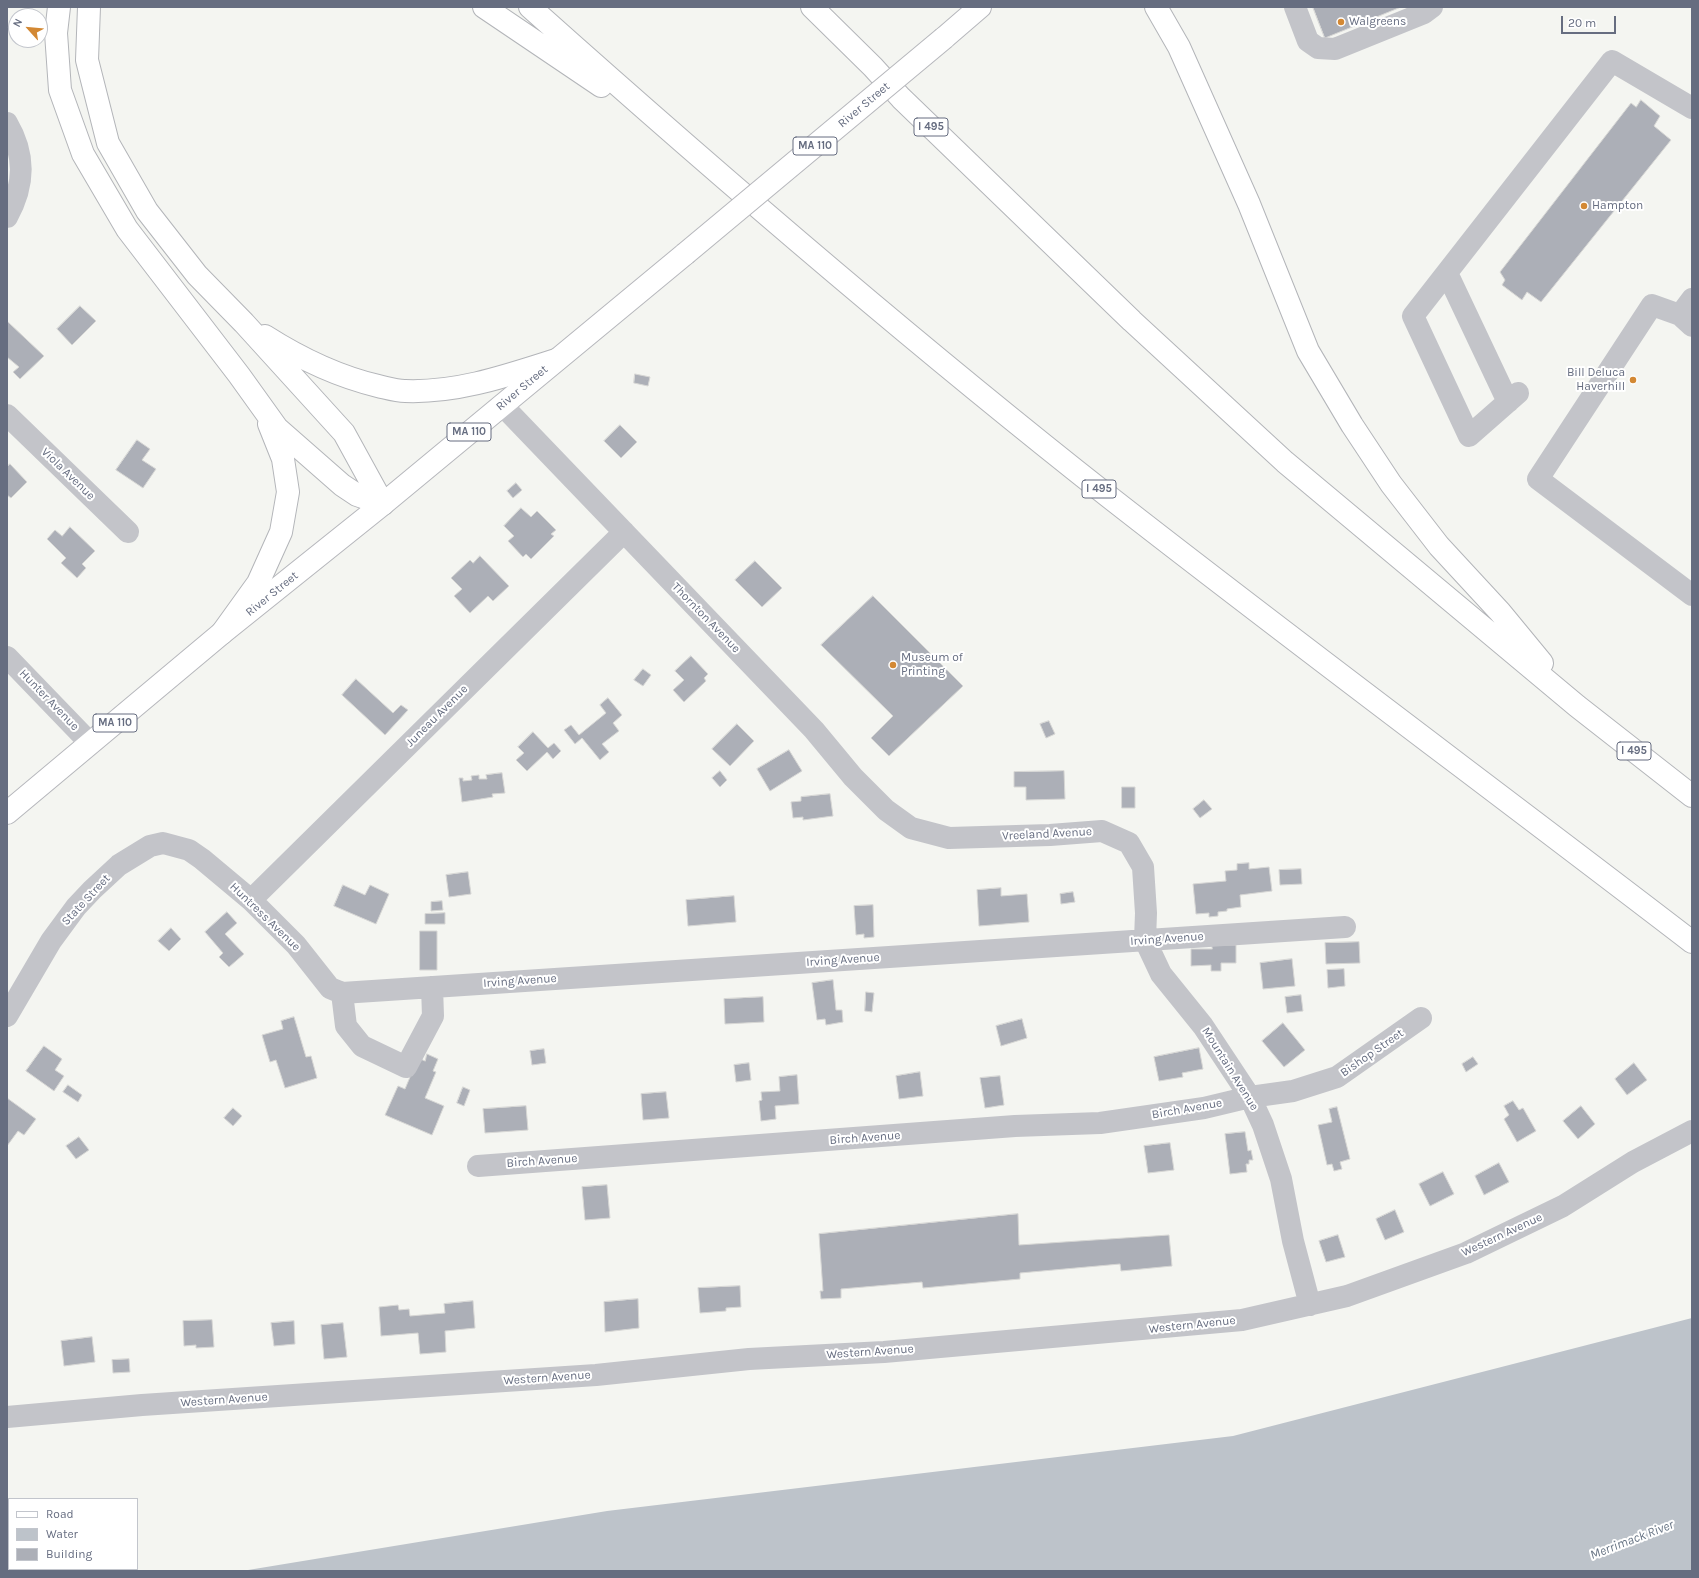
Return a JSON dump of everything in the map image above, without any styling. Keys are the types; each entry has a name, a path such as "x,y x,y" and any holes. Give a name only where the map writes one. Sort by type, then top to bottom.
{"main road":[{"path":"59,7 56,33 60,90 83,154 127,229 277,428 342,485 357,495 383,504"},
{"path":"89,7 87,60 108,143 147,211 197,275 244,324 344,434 383,504"},
{"path":"484,7 675,136"},
{"name":"I 495","path":"530,7 675,136 869,302 1105,493 1261,615 1692,942"},
{"name":"I 495","path":"812,7 873,67 912,109 1132,321 1285,462 1577,706 1692,796"},
{"name":"River Street","path":"7,813 222,633 383,504 686,254 980,7"},
{"path":"1156,7 1179,47 1249,204 1308,351 1348,418 1391,484 1439,546 1500,612 1577,706"},
{"path":"244,324 298,357 349,379 404,392 454,388 491,381 556,360"},
{"path":"222,633 258,583 281,532 288,492 283,459 264,410"}],"street":[{"path":"1295,7 1308,41 1318,48 1335,49 1424,13 1432,7"},
{"path":"1447,273 1513,398 1469,436 1413,316 1612,61 1692,108"},
{"path":"7,123 20,150 21,183 12,209"},
{"path":"1688,313 1652,305 1538,479 1692,595"},
{"name":"Thornton Avenue","path":"502,405 814,730 853,777 886,810 911,828"},
{"name":"Viola Avenue","path":"7,415 128,532"},
{"name":"Juneau Avenue","path":"251,900 624,532"},
{"name":"Hunter Avenue","path":"7,657 90,743"},
{"name":"Vreeland Avenue","path":"911,828 949,838 1050,835 1102,831 1129,843 1143,867 1146,913 1144,940"},
{"name":"State Street","path":"7,1016 61,925 92,890 120,865 150,846 162,843 189,850 202,859"},
{"name":"Huntress Avenue","path":"202,859 251,900 296,945 330,988 342,993"},
{"name":"Irving Avenue","path":"342,993 1345,927"},
{"name":"Mountain Avenue","path":"1144,940 1162,974 1203,1026 1250,1097 1263,1125 1281,1179 1293,1241 1310,1305"},
{"path":"342,993 346,1026 362,1046 406,1067 433,1016 432,987"},
{"name":"Bishop Street","path":"1250,1097 1293,1091 1337,1077 1421,1018"},
{"name":"Birch Avenue","path":"478,1166 1015,1126 1100,1123 1204,1108 1250,1097"},
{"name":"Western Avenue","path":"7,1417 150,1405 596,1375 749,1359 884,1352 1242,1320 1347,1296 1466,1253 1563,1206 1633,1162 1692,1131"}],"water":[{"name":"Merrimack River","path":"1692,1318 1692,1571 242,1571 607,1511 1233,1436"}],"building":[{"name":"Walgreens","path":"1313,7 1401,7 1325,38"},
{"name":"Hampton","path":"1641,100 1660,116 1654,126 1671,140 1541,302 1527,292 1522,300 1502,285 1505,280 1500,272 1631,103 1636,107"},
{"path":"80,306 96,321 72,345 57,329"},
{"path":"8,322 44,356 20,379 13,372 19,367 7,357"},
{"path":"635,374 650,377 648,386 634,383"},
{"path":"620,425 637,442 621,458 604,441"},
{"path":"137,440 150,449 142,460 156,469 143,488 116,470"},
{"path":"10,464 27,482 11,498 7,495 7,467"},
{"path":"516,483 522,490 513,498 507,491"},
{"path":"521,508 531,517 537,511 556,530 551,534 554,536 531,559 526,554 523,557 508,541 514,536 504,526"},
{"path":"70,527 95,551 82,564 86,568 77,578 61,563 66,558 47,539 55,530 62,536"},
{"path":"480,556 509,586 493,601 488,596 470,613 454,596 462,589 451,578 470,560 473,563"},
{"path":"755,561 782,588 762,607 735,580"},
{"name":"Museum of Printing","path":"873,596 963,686 889,756 871,738 893,716 821,645"},
{"path":"691,656 708,674 704,678 706,681 684,702 673,690 684,680 675,671"},
{"path":"643,669 651,675 643,686 634,680"},
{"path":"356,679 393,713 401,705 408,710 385,735 342,695"},
{"path":"608,698 622,715 613,723 619,731 602,744 609,752 600,760 582,738 575,744 564,730 571,725 579,735 606,713 600,705"},
{"path":"1049,721 1055,734 1046,738 1040,724"},
{"path":"737,724 754,741 730,766 712,749"},
{"path":"533,732 548,748 554,743 561,751 553,759 547,752 527,771 516,760 524,753 518,747"},
{"path":"789,750 802,771 770,791 757,769"},
{"path":"720,771 727,780 720,787 712,778"},
{"path":"1064,771 1065,799 1026,800 1026,787 1014,787 1014,772"},
{"path":"502,773 505,793 492,794 493,797 462,802 459,778 463,778 463,781 472,780 471,776 479,775 479,779 487,779 486,775"},
{"path":"1122,787 1135,787 1135,808 1122,808"},
{"path":"830,794 833,816 803,820 803,817 793,818 791,802 801,801 801,797"},
{"path":"1204,800 1212,809 1200,818 1193,809"},
{"path":"1249,863 1249,869 1269,867 1272,891 1240,895 1241,907 1218,912 1218,916 1209,917 1209,913 1196,914 1193,884 1226,881 1225,871 1237,870 1237,864"},
{"path":"1301,869 1302,884 1280,885 1279,870"},
{"path":"468,872 471,894 449,897 446,875"},
{"path":"343,885 365,895 370,885 389,894 376,924 334,906"},
{"path":"1001,888 1001,896 1027,894 1029,922 979,926 977,890"},
{"path":"1073,892 1075,902 1061,904 1060,894"},
{"path":"734,896 736,922 688,926 686,900"},
{"path":"442,901 443,910 431,911 431,902"},
{"path":"873,905 874,937 864,938 864,934 856,935 854,906"},
{"path":"227,912 237,923 225,934 244,954 229,967 219,957 223,953 205,932"},
{"path":"445,913 445,924 425,924 425,914"},
{"path":"171,928 181,939 169,951 158,941"},
{"path":"420,931 437,931 437,970 420,970"},
{"path":"1359,942 1360,963 1326,964 1325,943"},
{"path":"1212,945 1236,945 1236,963 1221,963 1221,971 1211,971 1211,965 1191,966 1191,949 1212,949"},
{"path":"1292,959 1295,986 1263,989 1260,963"},
{"path":"1344,969 1345,986 1328,988 1327,970"},
{"path":"833,980 836,1010 842,1010 843,1022 826,1025 825,1019 817,1020 812,983"},
{"path":"866,992 874,993 872,1012 865,1011"},
{"path":"1301,995 1303,1011 1287,1013 1285,997"},
{"path":"763,997 764,1022 725,1024 724,999"},
{"path":"294,1017 306,1057 311,1056 317,1078 285,1088 276,1060 270,1062 262,1035 283,1029 281,1021"},
{"path":"1022,1019 1027,1038 1001,1046 996,1026"},
{"path":"1283,1023 1305,1050 1284,1067 1262,1041"},
{"path":"44,1046 62,1059 55,1070 64,1076 54,1091 26,1071"},
{"path":"1199,1048 1203,1069 1182,1073 1183,1077 1159,1081 1154,1057"},
{"path":"544,1049 546,1063 532,1065 530,1051"},
{"path":"427,1054 438,1059 433,1071 436,1072 425,1098 444,1106 432,1135 385,1115 398,1086 405,1089 418,1058 425,1061"},
{"path":"1473,1057 1478,1064 1466,1072 1462,1064"},
{"path":"749,1063 751,1080 736,1082 734,1065"},
{"path":"1634,1063 1647,1080 1627,1095 1615,1079"},
{"path":"920,1072 923,1096 899,1099 896,1076"},
{"path":"797,1075 799,1104 775,1106 776,1119 761,1121 759,1101 762,1100 761,1092 780,1091 779,1077"},
{"path":"1000,1076 1004,1105 985,1108 980,1078"},
{"path":"68,1085 82,1095 78,1102 63,1092"},
{"path":"463,1087 470,1090 464,1106 457,1103"},
{"path":"666,1092 669,1118 643,1120 641,1094"},
{"path":"7,1098 36,1119 24,1135 18,1131 7,1146"},
{"path":"1513,1101 1519,1110 1523,1108 1536,1131 1517,1142 1504,1119 1509,1115 1504,1106"},
{"path":"526,1106 528,1130 485,1133 483,1109"},
{"path":"1581,1106 1595,1124 1578,1139 1563,1121"},
{"path":"1337,1107 1350,1159 1340,1162 1342,1169 1334,1171 1332,1164 1327,1165 1318,1125 1332,1122 1329,1109"},
{"path":"233,1108 242,1116 233,1126 224,1118"},
{"path":"1245,1132 1248,1151 1251,1150 1253,1160 1249,1160 1249,1164 1246,1164 1247,1172 1230,1174 1225,1134"},
{"path":"79,1137 89,1150 76,1159 66,1146"},
{"path":"1170,1143 1174,1170 1148,1173 1144,1146"},
{"path":"1499,1163 1509,1182 1484,1195 1475,1176"},
{"path":"1443,1172 1454,1194 1430,1206 1419,1184"},
{"path":"607,1185 610,1218 585,1220 582,1187"},
{"path":"1395,1210 1404,1232 1385,1240 1376,1219"},
{"path":"1018,1214 1019,1245 1169,1235 1172,1266 1121,1271 1120,1264 1020,1273 1020,1279 923,1288 922,1282 841,1289 841,1298 821,1299 820,1291 823,1291 819,1234"},
{"path":"1338,1235 1345,1257 1326,1262 1319,1241"},
{"path":"740,1286 741,1307 726,1308 726,1311 700,1313 698,1288"},
{"path":"638,1299 639,1328 605,1332 604,1302"},
{"path":"473,1301 475,1328 445,1331 446,1352 420,1354 418,1333 381,1336 379,1307 398,1305 399,1310 409,1309 410,1316 445,1313 444,1304"},
{"path":"212,1320 214,1347 196,1348 196,1345 184,1346 183,1321"},
{"path":"294,1321 295,1344 274,1346 271,1323"},
{"path":"343,1323 347,1357 324,1359 321,1325"},
{"path":"92,1337 95,1362 64,1366 61,1341"},
{"path":"129,1359 130,1372 113,1373 112,1360"}],"place":[{"name":"Walgreens","path":"1341,22"},
{"name":"Hampton","path":"1584,206"},
{"name":"Bill Deluca Haverhill","path":"1633,380"},
{"name":"Museum of Printing","path":"893,665"}]}
